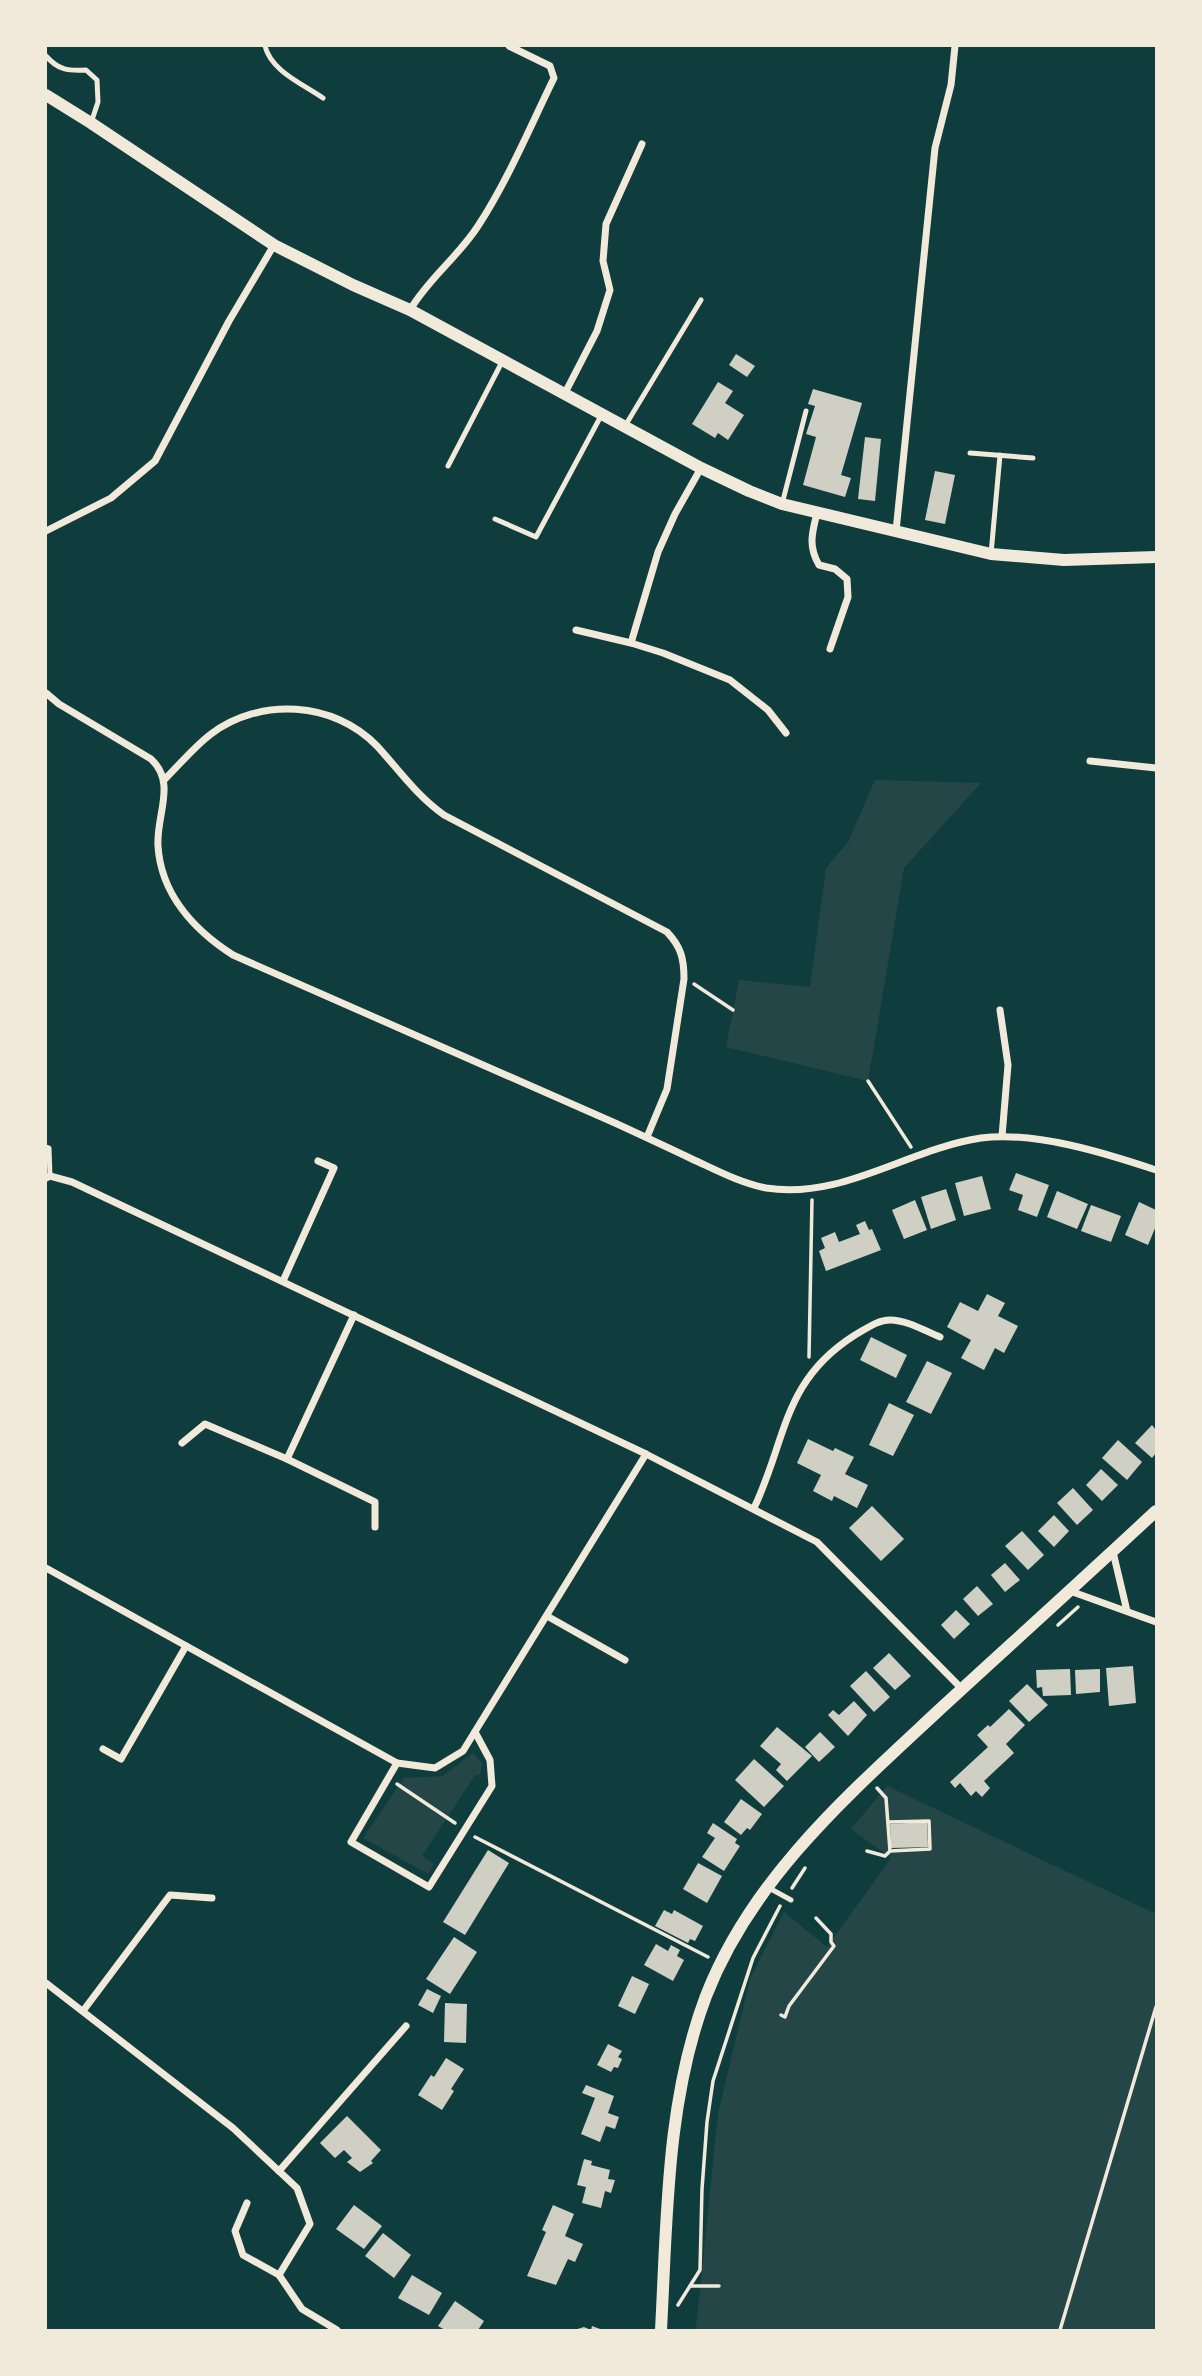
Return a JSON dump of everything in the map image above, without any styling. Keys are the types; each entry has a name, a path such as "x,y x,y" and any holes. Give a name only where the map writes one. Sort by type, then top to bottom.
{"street":[{"path":"410,310 423,288 477,228 554,78 550,66 509,46"},
{"path":"896,531 936,148 951,85 955,46"},
{"path":"46,95 274,245 410,310 701,468 749,491 782,504 991,554 1064,560 1157,557"},
{"path":"565,393 597,331 610,290 603,261 606,224 642,144"},
{"path":"46,531 111,498 155,461 229,321 274,245"},
{"path":"631,643 658,552 675,514 701,468"},
{"path":"817,513 811,537 812,553 819,565 835,569 847,579 848,597 830,649"},
{"path":"576,630 663,653 730,680 768,710 786,733"},
{"path":"46,693 59,704 151,759 161,770 166,786 159,821 158,848 164,875 175,900 211,941 233,955 745,1182 766,1188 811,1188 867,1175 917,1156 979,1139 1002,1136 1090,1150 1157,1170"},
{"path":"164,779 212,733 258,712 283,708 309,710 333,717 356,729 376,745 416,793 443,815 667,932 679,945 684,961 684,976 667,1089 647,1137"},
{"path":"1090,761 1157,768"},
{"path":"1000,1010 1008,1065 1002,1136"},
{"path":"282,1281 334,1168 318,1161"},
{"path":"48,1177 72,1182 354,1315 646,1454 817,1542 962,1689"},
{"path":"287,1459 354,1315"},
{"path":"754,1508 785,1420 798,1394 813,1372 838,1346 873,1324 889,1320 909,1324 940,1338"},
{"path":"182,1443 205,1424 287,1459 375,1502 375,1527"},
{"path":"46,1568 397,1763 435,1768 463,1751 646,1454"},
{"path":"661,2330 667,2219 679,2100 705,1998 720,1963 767,1887 801,1845 867,1777 1157,1511"},
{"path":"1113,1552 1127,1611"},
{"path":"1070,1591 1157,1622"},
{"path":"547,1616 625,1660"},
{"path":"103,1749 121,1759 186,1646"},
{"path":"397,1763 351,1842 429,1887 492,1786 490,1760 475,1732"},
{"path":"83,2011 170,1895 212,1899"},
{"path":"46,1983 233,2128 297,2188 310,2224 279,2275"},
{"path":"279,2171 406,2026"},
{"path":"247,2203 235,2231 243,2255 279,2275 302,2309 337,2330"}],"lane":[{"path":"265,46 268,56 278,67 323,98"},
{"path":"46,56 55,67 72,71 86,70 97,80 98,102 91,123"},
{"path":"625,426 701,300"},
{"path":"448,466 503,360"},
{"path":"782,504 806,411"},
{"path":"495,519 536,537 602,414"},
{"path":"970,453 1033,458"},
{"path":"991,554 1000,455"},
{"path":"46,1147 48,1177"},
{"path":"767,1887 788,1899"}],"path":[{"path":"684,976 733,1010"},
{"path":"868,1081 917,1156"},
{"path":"811,1188 808,1354 813,1372"},
{"path":"1058,1626 1088,1598"},
{"path":"867,1777 886,1798 890,1851"},
{"path":"388,1778 467,1830 527,1865 713,1960"},
{"path":"867,1851 885,1856 890,1851 930,1849 929,1821 889,1822"},
{"path":"675,2309 701,2270 702,2189 713,2081 753,1958 810,1862"},
{"path":"781,2015 785,2017 789,2006 834,1946 831,1934 816,1918"},
{"path":"738,1970 748,1974"},
{"path":"1060,2330 1157,2007"},
{"path":"689,2286 719,2286"}],"shaded area":[{"path":"875,780 981,783 904,868 868,1081 726,1047 739,980 810,987 826,868 848,842"},
{"path":"473,1753 482,1763 480,1775 475,1775 422,1856 434,1864 428,1874 363,1838 404,1778 443,1776"},
{"path":"887,1786 1156,1914 1156,2330 691,2330 696,2328 718,2114 750,1979 784,1912 827,1947 891,1858 851,1829"}],"building":[{"path":"736,354 755,366 747,377 729,365"},
{"path":"718,382 733,391 725,403 744,415 728,440 718,433 715,438 692,424"},
{"path":"813,389 862,403 841,475 851,478 845,497 803,485 816,437 806,434 815,406 808,404"},
{"path":"865,437 881,439 875,501 858,499"},
{"path":"935,471 955,475 945,524 925,520"},
{"path":"1016,1173 1049,1185 1037,1217 1018,1210 1023,1195 1009,1190"},
{"path":"982,1176 991,1209 964,1216 955,1183"},
{"path":"946,1189 956,1220 931,1229 921,1197"},
{"path":"1057,1191 1088,1204 1077,1229 1047,1217"},
{"path":"915,1200 927,1230 904,1239 892,1210"},
{"path":"1139,1202 1156,1210 1156,1226 1148,1245 1125,1235"},
{"path":"1091,1205 1121,1216 1111,1242 1081,1231"},
{"path":"865,1221 869,1230 872,1229 881,1250 826,1271 819,1251 825,1248 821,1238 835,1232 839,1242 860,1234 856,1225"},
{"path":"987,1294 1005,1303 998,1316 1018,1326 1004,1353 995,1348 984,1370 961,1358 971,1340 947,1327 960,1302 978,1311"},
{"path":"871,1337 907,1355 896,1378 860,1360"},
{"path":"927,1361 952,1373 931,1414 906,1402"},
{"path":"889,1403 914,1415 893,1456 869,1445"},
{"path":"1152,1425 1156,1430 1156,1453 1152,1458 1135,1443"},
{"path":"808,1439 854,1457 845,1474 868,1485 857,1508 834,1496 832,1501 813,1491 821,1475 797,1463"},
{"path":"1118,1440 1142,1462 1127,1480 1102,1458"},
{"path":"1101,1469 1118,1485 1102,1501 1086,1485"},
{"path":"1073,1488 1093,1510 1077,1525 1057,1503"},
{"path":"872,1506 904,1539 881,1561 849,1528"},
{"path":"1054,1515 1069,1531 1054,1547 1038,1531"},
{"path":"1022,1531 1044,1555 1028,1570 1005,1546"},
{"path":"1005,1563 1020,1580 1005,1592 991,1575"},
{"path":"977,1586 993,1604 978,1616 963,1599"},
{"path":"956,1610 970,1624 954,1639 941,1625"},
{"path":"889,1653 911,1676 895,1690 873,1668"},
{"path":"1133,1666 1136,1703 1109,1706 1106,1668"},
{"path":"1070,1669 1071,1695 1043,1696 1042,1687 1037,1688 1036,1670"},
{"path":"1100,1669 1100,1692 1076,1694 1075,1670"},
{"path":"866,1671 890,1697 874,1712 850,1686"},
{"path":"1027,1684 1048,1705 1029,1722 1009,1701"},
{"path":"854,1701 867,1715 848,1736 828,1715 833,1710 839,1715"},
{"path":"1009,1709 1025,1725 1006,1744 1014,1753 984,1781 990,1788 982,1797 976,1791 971,1796 960,1783 955,1788 950,1782 988,1747 977,1735"},
{"path":"777,1727 812,1756 787,1781 776,1770 781,1764 760,1746"},
{"path":"820,1732 835,1747 819,1762 805,1747"},
{"path":"754,1759 784,1786 764,1807 735,1780"},
{"path":"741,1799 762,1814 750,1830 747,1828 741,1835 724,1822"},
{"path":"927,1822 928,1847 891,1848 890,1824"},
{"path":"713,1823 737,1839 735,1843 740,1846 724,1871 702,1857 715,1838 707,1833"},
{"path":"488,1850 509,1863 465,1935 443,1922"},
{"path":"698,1863 722,1876 707,1903 683,1889"},
{"path":"664,1910 672,1914 674,1910 703,1926 695,1941 690,1939 688,1943 655,1926"},
{"path":"454,1937 477,1952 450,1994 426,1979"},
{"path":"656,1944 668,1951 671,1945 680,1950 677,1956 684,1960 673,1981 644,1965"},
{"path":"632,1976 649,1984 635,2014 618,2006"},
{"path":"427,1989 441,1996 433,2013 418,2005"},
{"path":"445,2003 467,2004 466,2043 444,2042"},
{"path":"608,2044 622,2051 618,2057 622,2059 618,2068 614,2067 611,2072 597,2065"},
{"path":"446,2058 464,2069 442,2110 418,2095"},
{"path":"586,2085 614,2096 608,2113 619,2117 615,2129 606,2126 600,2142 581,2134 595,2098 582,2093"},
{"path":"347,2116 381,2150 371,2161 373,2163 360,2172 347,2162 352,2158 344,2150 335,2158 320,2143"},
{"path":"584,2159 592,2161 591,2165 610,2170 608,2179 615,2180 611,2193 605,2191 601,2208 582,2203 586,2187 577,2185"},
{"path":"354,2205 382,2226 364,2249 336,2229"},
{"path":"553,2205 574,2214 565,2236 583,2244 575,2262 568,2259 556,2285 527,2276 546,2232 542,2230"},
{"path":"383,2233 411,2255 394,2278 365,2256"},
{"path":"412,2275 442,2293 429,2315 398,2298"},
{"path":"455,2301 484,2321 478,2330 445,2330 438,2326"}]}
